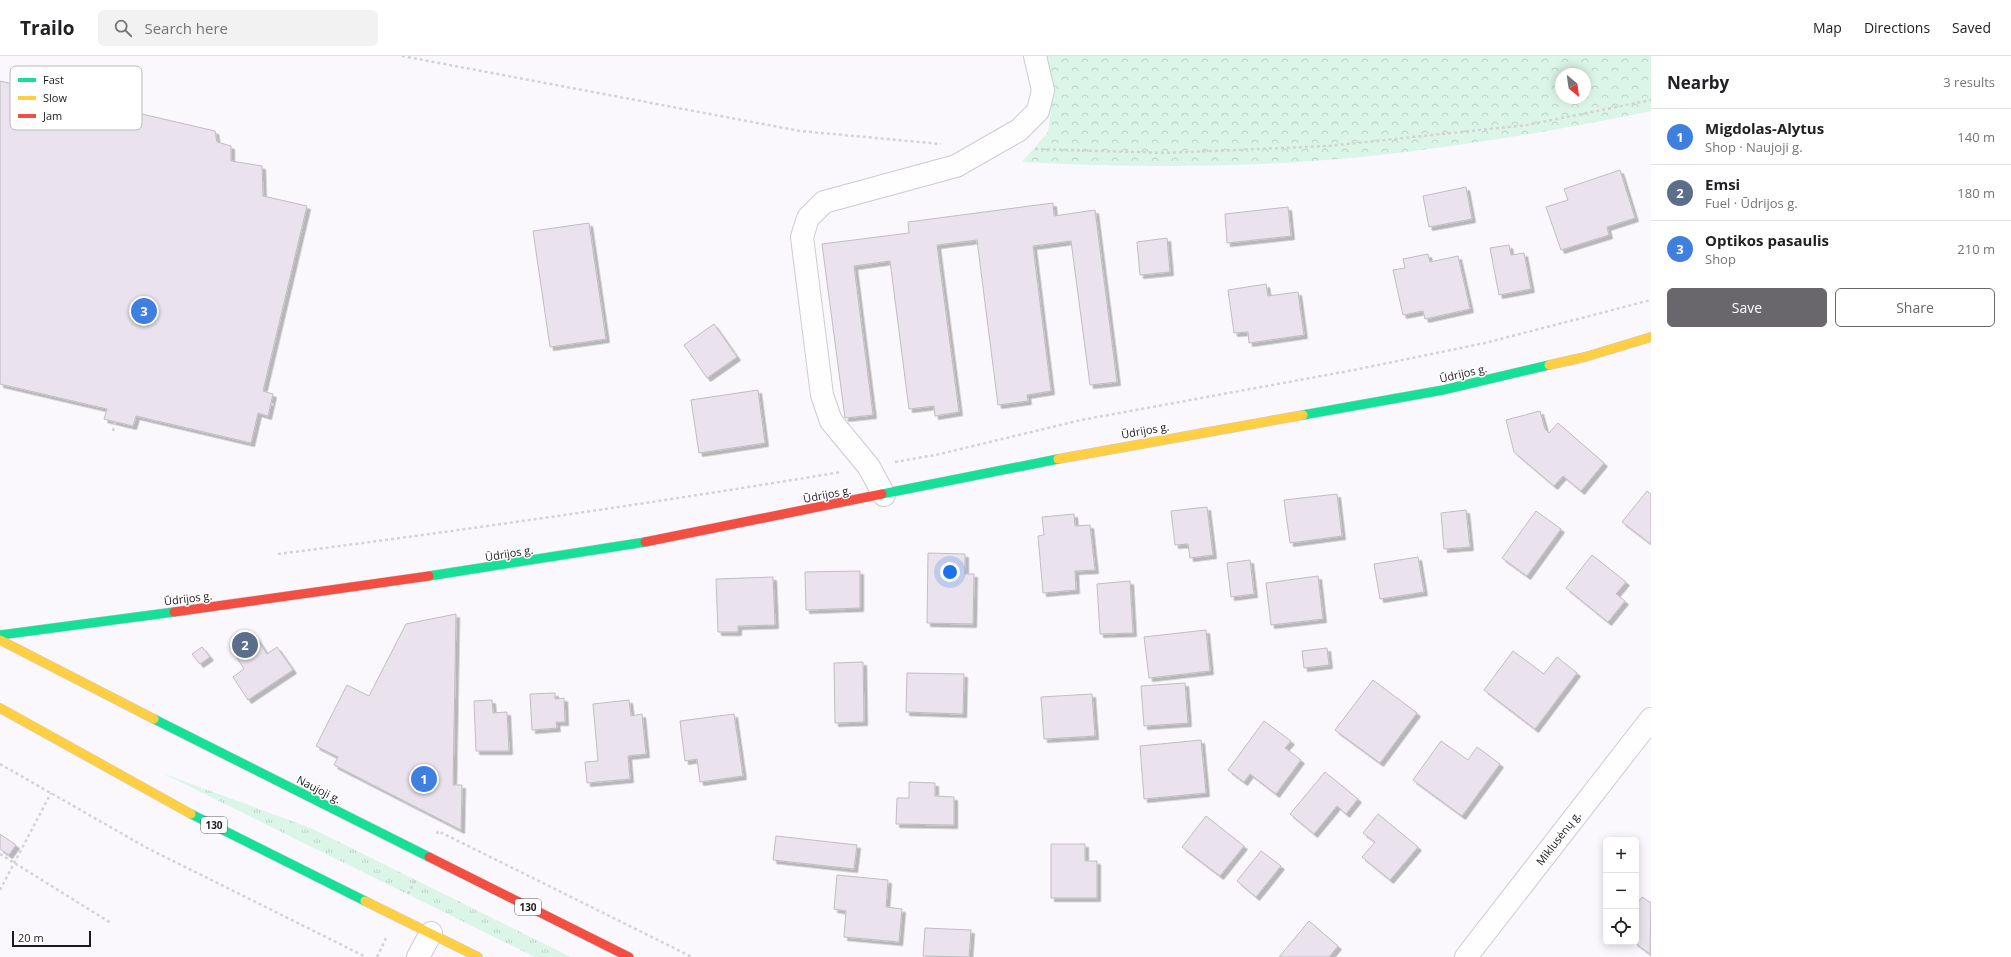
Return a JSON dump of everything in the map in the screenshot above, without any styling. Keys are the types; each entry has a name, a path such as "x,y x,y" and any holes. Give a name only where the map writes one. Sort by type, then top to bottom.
{"main road":[{"name":"Ūdrijos g.","path":"0,635 349,589 581,554 1145,442 1443,390 1585,357 1651,337"},
{"name":"Naujoji g.","path":"0,640 264,775 629,957"},
{"name":"130","path":"0,708 172,804 478,957"}],"street":[{"path":"884,495 869,467 830,421 822,394 802,237 808,218 824,202 956,166 1019,130 1038,112 1043,90 1035,56"},
{"name":"Miklusėnų g.","path":"1466,957 1651,719"},
{"path":"418,957 431,933"}],"path":[{"path":"278,554 496,526 668,500 940,454 1081,420 1354,370 1485,343 1651,300"},
{"path":"270,404 275,405"},
{"path":"113,430 115,421"},
{"path":"0,764 147,848 366,957"},
{"path":"0,890 51,793"},
{"path":"438,831 692,957"},
{"path":"0,854 111,924"}],"green space":[{"path":"1045,56 1651,56 1651,111 1543,132 1398,153 1320,161 1235,165 1149,166 1022,162 1048,132 1053,94"},
{"path":"162,773 313,829 571,957 535,957"}],"building":[{"path":"0,81 10,83 10,130 142,130 142,114 215,131 217,142 231,146 231,161 262,166 263,196 307,206 263,391 273,394 268,416 258,413 251,443 136,416 133,426 104,419 107,409 0,384"},
{"path":"1620,170 1635,218 1607,227 1609,235 1561,250 1546,207 1568,200 1564,189"},
{"path":"1466,187 1472,219 1429,227 1423,196"},
{"path":"1053,203 1054,216 1095,210 1117,382 1090,385 1071,241 1033,246 1051,391 1027,395 1028,401 998,405 977,240 937,245 959,412 935,416 934,406 909,409 890,261 854,266 873,415 845,418 822,244 909,233 908,222"},
{"path":"1288,207 1291,236 1227,243 1225,214"},
{"path":"589,223 606,339 550,347 533,231"},
{"path":"1167,238 1170,272 1140,275 1137,242"},
{"path":"1509,245 1511,255 1524,253 1531,289 1499,295 1490,248"},
{"path":"1428,254 1430,262 1458,256 1470,309 1425,319 1423,311 1403,315 1393,270 1405,268 1403,259"},
{"path":"1266,284 1268,296 1298,292 1304,335 1249,343 1248,332 1234,333 1228,290"},
{"path":"714,324 737,357 707,378 684,345"},
{"path":"758,390 765,443 699,453 691,400"},
{"path":"1540,411 1545,429 1549,433 1558,423 1604,463 1581,491 1563,476 1554,486 1514,452 1506,420"},
{"path":"1647,491 1651,494 1651,544 1622,522"},
{"path":"1337,494 1342,536 1290,543 1284,500"},
{"path":"1207,507 1213,555 1190,558 1188,544 1175,545 1171,511"},
{"path":"1466,510 1470,547 1444,549 1441,513"},
{"path":"1536,511 1561,529 1527,576 1502,558"},
{"path":"1074,514 1075,526 1090,525 1095,570 1075,571 1076,590 1043,593 1038,536 1044,535 1042,517"},
{"path":"928,553 965,554 965,574 974,574 973,624 927,623"},
{"path":"1592,555 1626,582 1616,594 1625,601 1608,622 1566,588"},
{"path":"1418,557 1424,592 1380,599 1374,564"},
{"path":"1250,560 1254,594 1231,597 1227,563"},
{"path":"860,571 860,608 806,610 805,572"},
{"path":"1318,576 1323,619 1271,625 1266,583"},
{"path":"773,577 775,625 738,626 738,632 718,632 716,579"},
{"path":"1130,581 1133,633 1100,634 1097,584"},
{"path":"456,614 453,785 462,785 461,830 334,765 338,757 316,746 347,685 369,696 406,624"},
{"path":"1206,630 1210,671 1149,678 1144,637"},
{"path":"252,632 260,643 237,658 230,647"},
{"path":"260,643 267,654 277,647 293,670 248,700 233,677 244,669 237,658"},
{"path":"202,647 210,657 200,664 192,654"},
{"path":"1327,648 1329,665 1304,668 1302,651"},
{"path":"1513,651 1544,674 1557,657 1577,673 1535,729 1484,690"},
{"path":"863,662 864,722 835,723 834,663"},
{"path":"907,673 964,674 963,714 906,712"},
{"path":"1373,680 1417,713 1380,763 1335,730"},
{"path":"1185,683 1188,723 1144,726 1141,686"},
{"path":"555,693 555,699 564,698 565,722 556,722 557,728 532,730 530,694"},
{"path":"1092,694 1095,736 1044,739 1041,697"},
{"path":"492,700 493,713 507,712 509,751 476,751 474,701"},
{"path":"629,700 631,716 642,714 646,754 628,756 630,779 587,783 585,762 598,761 593,704"},
{"path":"734,714 743,776 700,782 697,759 685,761 680,721"},
{"path":"1264,721 1291,741 1285,748 1301,760 1276,794 1250,774 1244,782 1228,770"},
{"path":"1201,740 1206,793 1144,799 1140,746"},
{"path":"1441,741 1468,760 1477,747 1500,764 1462,816 1413,780"},
{"path":"1325,772 1358,799 1346,814 1337,806 1314,834 1290,814"},
{"path":"909,782 935,783 935,796 954,797 954,825 896,824 897,798 909,798"},
{"path":"1378,814 1418,847 1390,880 1362,857 1375,842 1363,833"},
{"path":"1206,816 1244,846 1220,876 1182,847"},
{"path":"0,834 16,845 9,855 0,849"},
{"path":"776,836 857,845 854,869 773,860"},
{"path":"1051,844 1085,844 1085,861 1097,861 1097,898 1051,898"},
{"path":"1261,851 1281,866 1256,897 1237,881"},
{"path":"837,875 888,880 886,907 902,909 899,942 844,937 846,911 834,909"},
{"path":"1642,897 1651,903 1650,954 1638,945 1639,901"},
{"path":"1309,921 1338,946 1329,957 1279,957"},
{"path":"925,928 971,930 969,957 923,956"}],"traffic: fast":[{"path":"1303,415 1443,390 1549,365"},
{"path":"882,494 1058,459"},
{"path":"429,576 645,542"},
{"path":"0,635 174,612"},
{"path":"154,719 429,857"},
{"path":"191,814 365,901"}],"traffic: slow":[{"path":"1549,365 1585,357 1651,337"},
{"path":"1058,459 1303,415"},
{"path":"0,640 154,719"},
{"path":"0,708 191,814"},
{"path":"365,901 478,957"}],"traffic: jam":[{"path":"645,542 882,494"},
{"path":"174,612 429,576"},
{"path":"429,857 629,957"}],"place":[{"name":"Optikos pasaulis","path":"144,311"},
{"name":"Emsi","path":"245,645"},
{"name":"Migdolas-Alytus","path":"424,779"}]}
